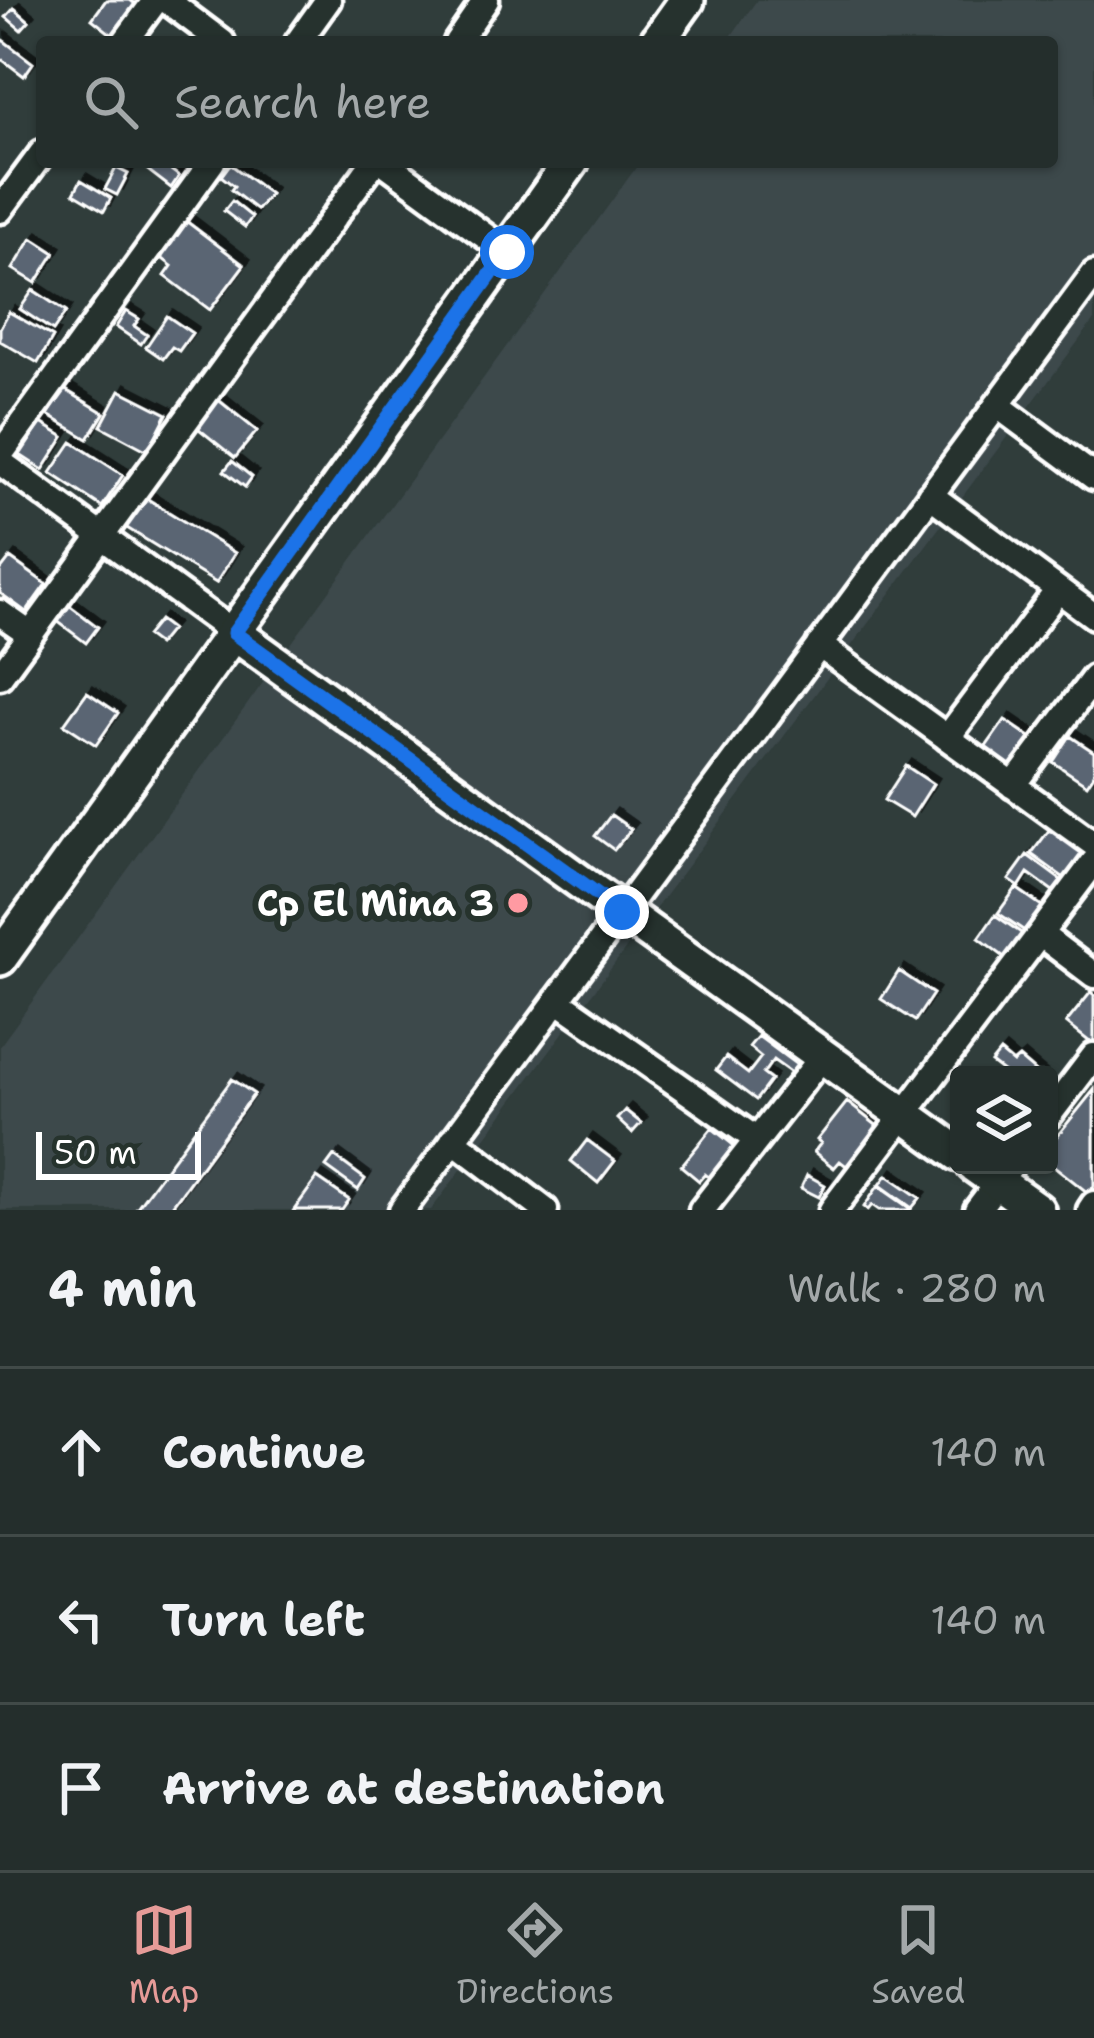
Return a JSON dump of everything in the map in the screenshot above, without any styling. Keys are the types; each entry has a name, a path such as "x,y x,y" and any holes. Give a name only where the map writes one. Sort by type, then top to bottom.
{"street":[{"path":"129,36 156,0"},
{"path":"166,0 215,36"},
{"path":"302,36 328,0"},
{"path":"461,36 486,0"},
{"path":"661,36 688,0"},
{"path":"0,210 36,161"},
{"path":"208,168 0,459 100,536 950,1148"},
{"path":"0,676 370,168"},
{"path":"392,168 507,252"},
{"path":"0,958 567,168"},
{"path":"402,1210 1094,274"},
{"path":"997,405 1094,477"},
{"path":"931,495 1094,616"},
{"path":"947,738 1058,590"},
{"path":"0,613 30,634"},
{"path":"819,646 1094,844"},
{"path":"1013,786 1094,678"},
{"path":"832,1210 1094,862"},
{"path":"1040,934 1094,975"},
{"path":"557,1000 757,1140"},
{"path":"1058,1103 1094,1055"},
{"path":"702,1210 823,1056"},
{"path":"453,1140 545,1210"},
{"path":"977,1210 993,1174"},
{"path":"997,1174 1036,1210"}],"shaded area":[{"path":"757,0 1094,0 1094,320 431,1210 0,1210 0,1046 636,168 1058,168 1058,36 731,36"}],"building":[{"path":"106,0 130,0 138,6 116,36 92,19"},
{"path":"14,8 29,21 21,30 6,17"},
{"path":"0,38 33,63 24,76 0,58"},
{"path":"116,168 128,174 117,195 105,189"},
{"path":"145,168 168,168 179,176 171,188"},
{"path":"227,168 235,168 270,194 257,210 221,176"},
{"path":"81,180 111,198 104,211 74,193"},
{"path":"232,201 252,217 245,227 224,211"},
{"path":"186,221 244,265 210,310 165,276 172,266 159,256"},
{"path":"32,238 55,253 36,283 13,269"},
{"path":"33,290 66,312 53,331 20,309"},
{"path":"126,311 139,319 134,326 147,335 141,344 116,327"},
{"path":"9,312 53,337 38,363 0,341 0,328"},
{"path":"167,316 192,333 179,351 172,347 163,359 146,347"},
{"path":"64,389 104,413 88,439 48,415"},
{"path":"120,390 167,414 148,451 101,426"},
{"path":"216,398 257,431 235,458 194,425"},
{"path":"41,423 64,437 43,470 20,455"},
{"path":"72,442 123,475 102,507 51,473"},
{"path":"232,461 252,477 245,487 224,471"},
{"path":"141,495 235,553 216,583 122,525"},
{"path":"10,558 46,584 26,612 0,593 0,571"},
{"path":"65,602 98,627 86,643 53,618"},
{"path":"159,620 171,629 158,645 146,636"},
{"path":"87,692 118,713 96,745 64,724"},
{"path":"1005,720 1037,742 1015,774 983,751"},
{"path":"1070,736 1094,752 1094,774 1087,785 1053,762"},
{"path":"906,766 933,784 912,817 884,800"},
{"path":"611,815 631,829 614,850 595,836"},
{"path":"1053,825 1092,855 1071,883 1031,854"},
{"path":"1027,855 1069,886 1061,897 1028,873 1019,887 1009,880"},
{"path":"1016,888 1049,911 1032,936 998,913"},
{"path":"995,915 1030,939 1012,963 979,938"},
{"path":"899,971 933,994 915,1021 881,999"},
{"path":"1091,992 1094,1040 1091,1043 1066,1023"},
{"path":"758,1036 797,1065 791,1073 773,1060 763,1074 771,1080 756,1100 716,1070 726,1057 748,1074 761,1057 749,1047"},
{"path":"1000,1052 1013,1063 1019,1058 1028,1066 995,1066 991,1063"},
{"path":"232,1079 254,1094 169,1210 135,1210"},
{"path":"1094,1090 1094,1186 1088,1193 1058,1169 1058,1135"},
{"path":"847,1102 880,1128 849,1168 840,1161 834,1168 814,1152 821,1143 817,1140"},
{"path":"625,1110 641,1123 632,1133 617,1119"},
{"path":"712,1128 736,1147 711,1179 705,1174 699,1181 681,1166"},
{"path":"587,1140 615,1161 598,1183 571,1161"},
{"path":"334,1156 365,1179 358,1190 326,1167"},
{"path":"807,1175 825,1185 819,1197 801,1188"},
{"path":"887,1175 920,1198 912,1208 880,1185"},
{"path":"317,1178 349,1200 342,1210 294,1210"},
{"path":"878,1186 911,1209 879,1210 872,1205 868,1210 864,1207"}],"place":[{"name":"Cp El Mina 3","path":"518,903"}],"route":[{"path":"507,252 234,633 622,912"}]}
